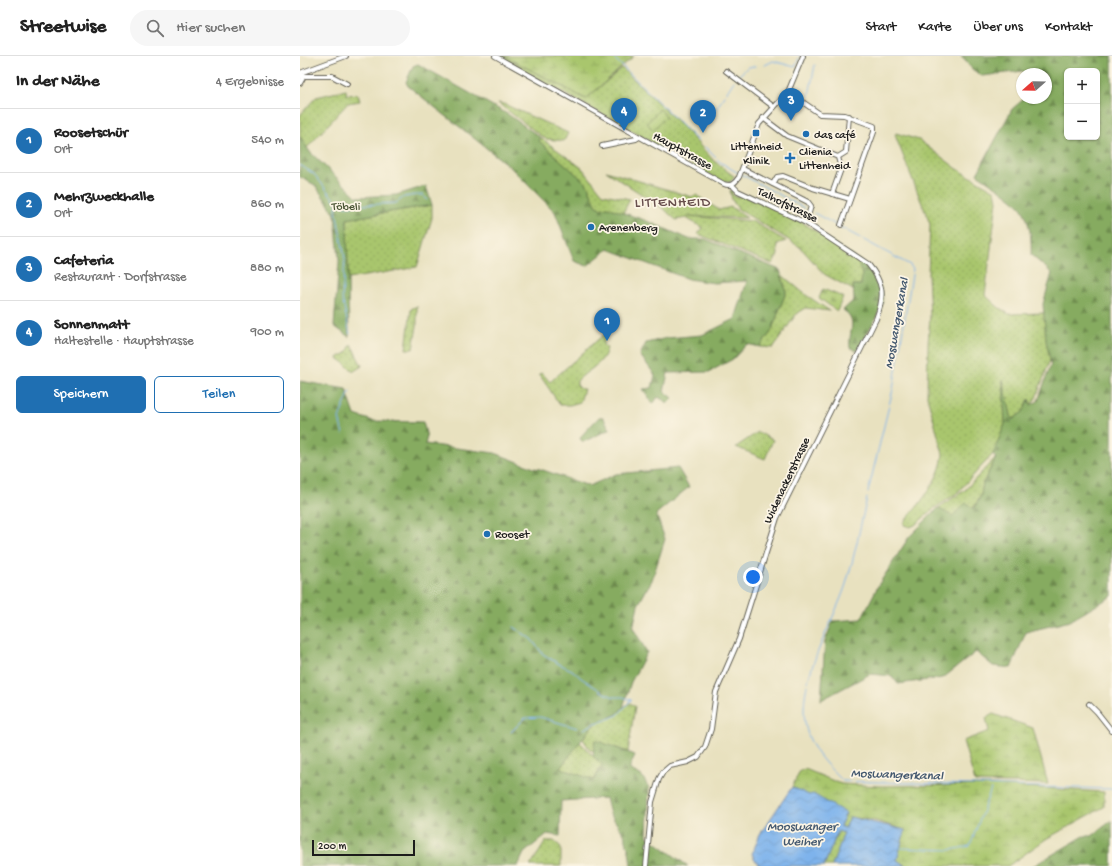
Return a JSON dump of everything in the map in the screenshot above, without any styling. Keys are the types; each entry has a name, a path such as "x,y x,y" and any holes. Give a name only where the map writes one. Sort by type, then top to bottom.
{"street":[{"path":"301,75 346,56"},
{"name":"Hauptstrasse","path":"495,56 724,184 732,185"},
{"path":"732,185 739,177 759,124 788,92 803,56"},
{"path":"726,71 774,106"},
{"path":"300,83 301,75"},
{"path":"301,75 332,76 347,84"},
{"path":"788,92 820,114 849,116 873,124 875,127 841,225"},
{"path":"838,157 846,152 849,116"},
{"path":"763,118 787,136 838,157"},
{"path":"602,146 636,139 638,137"},
{"path":"832,194 841,169 838,157"},
{"path":"742,170 808,202 810,206 806,222"},
{"path":"773,184 777,177 783,176 813,188 850,199"},
{"name":"Talhofstrasse","path":"732,185 738,191 806,222 835,242"},
{"name":"Widenackerstrasse","path":"646,866 652,802 659,779 663,772 670,766 688,762 698,757 705,746 711,729 716,692 739,639 777,518 876,319 882,304 881,284 875,273 868,264 835,242"},
{"path":"1089,704 1112,731"}],"green space":[{"path":"498,56 504,56 586,99 622,68 682,126 714,161 735,177 730,182 723,182"},
{"path":"504,56 634,56 586,99"},
{"path":"961,56 1112,56 1112,596 1070,621 1026,632 1011,668 993,666 976,652 943,678 898,684 892,676 870,674 821,700 825,641 833,621 861,619 879,584 909,537 938,508 952,516 966,503 974,509 981,495 983,483 996,458 993,454 1005,424 1003,379 1012,420 1023,412 1029,399 1031,405 1038,401 1051,364 1046,341 1043,304 1052,273 1031,255 1030,231 1027,219 1022,209 1007,195 977,174 1012,109 1018,104 1052,104 1052,68 1016,68 1016,72 982,76 972,69"},
{"path":"418,64 509,115 541,138 539,141 587,184 596,205 601,209 607,207 647,221 689,239 705,239 780,270 786,292 771,332 760,347 747,344 733,359 709,372 668,373 664,391 673,398 668,403 658,397 653,404 643,389 652,388 655,375 640,355 646,343 667,338 702,335 735,319 747,281 714,283 688,279 608,249 587,266 574,261 555,212 509,166 408,86 406,82 413,66"},
{"path":"346,90 347,95 358,94 360,101 348,103 307,148 300,137 300,115 316,97"},
{"path":"498,103 504,104 568,133 564,141 546,139"},
{"path":"660,109 666,116 653,130 647,123"},
{"path":"896,133 919,140 956,168 995,191 997,201 985,295 998,307 1009,314 1044,313 1050,360 1036,398 1031,405 1029,399 1023,412 1012,420 1003,382 1005,424 993,454 956,494 936,507 915,525 910,527 904,525 904,522 929,490 938,472 943,454 927,396 930,316 928,275 930,224 895,135"},
{"name":"Töbeli","path":"300,137 310,152 357,197 396,195 426,186 432,205 347,219 349,337 334,326 339,261 335,214 315,185 300,177"},
{"path":"541,138 582,168 603,194 630,199 623,213 607,207 601,209 596,205 587,184 538,141"},
{"path":"606,171 692,197 696,195 719,210 731,207 747,218 687,216 752,221 786,241 777,244 778,255 772,264 698,234 703,228 686,218 676,220 664,209"},
{"path":"730,190 733,191 732,194 737,197 739,195 743,195 799,220 862,262 859,266 862,274 861,285 853,285 853,290 824,274 800,247 738,209 732,200"},
{"path":"432,205 432,218 417,267 348,279 347,219"},
{"path":"862,262 877,280 882,291 883,302 872,326 856,351 850,347 852,326 851,318 843,310 854,300 853,285 861,285 862,274 859,266"},
{"path":"782,275 806,295 830,311 805,308 797,313 773,348 760,347 771,332 786,292"},
{"path":"823,289 843,297 837,311 819,298"},
{"path":"417,306 417,326 413,349 406,349 411,309"},
{"path":"603,335 606,336 603,345 607,348 603,359 577,381 577,385 581,389 584,389 580,402 570,405 560,405 539,374 542,373 550,382"},
{"path":"351,344 362,366 354,371 337,358 347,353"},
{"path":"300,381 346,389 355,415 373,421 423,422 427,437 425,444 495,453 534,468 589,486 616,474 678,468 689,487 656,514 665,539 652,580 638,605 633,628 647,652 631,682 623,707 617,714 594,724 560,768 594,780 602,765 593,756 595,740 635,755 629,769 642,776 649,788 647,836 688,866 631,866 629,851 624,834 610,814 606,798 561,801 560,836 547,834 524,853 518,866 300,866"},
{"path":"599,417 603,417 610,429 583,442 580,439 582,435"},
{"path":"758,432 773,440 765,459 736,447"},
{"path":"996,457 983,483 981,495 973,509 966,503 952,517 938,508 965,490"},
{"path":"630,703 635,706 628,752 595,740 594,751 590,750 583,739 594,724 617,714 623,707"},
{"path":"993,714 1033,728 1048,784 975,782 963,741 989,731 986,718"},
{"path":"580,742 602,765 594,780 560,768"},
{"path":"805,769 841,784 879,786 993,785 1104,792 1104,807 1046,839 1008,866 906,866 897,860 905,830 876,821 850,817 846,828 840,826 846,813 792,787 800,771"},
{"path":"1112,820 1112,866 1033,866 1084,836 1092,836"},
{"path":"838,831 844,833 832,866 824,866"},
{"path":"546,841 554,841 561,847 561,866 530,866"}],"water":[{"name":"Mooswanger Weiher","path":"792,787 809,795 813,794 846,813 840,826 845,828 850,817 905,830 897,860 906,866 832,866 844,833 838,831 824,866 761,866 757,863 752,854 760,834"}],"waterway":[{"name":"Moswangerkanal","path":"612,56 698,141"},
{"path":"765,65 773,61 795,67 800,56"},
{"path":"809,95 815,65"},
{"path":"737,77 748,67 755,66"},
{"path":"699,124 709,120 734,81"},
{"path":"705,147 720,162 738,173"},
{"path":"300,165 314,174 337,203 336,211 345,259 342,298 350,334"},
{"path":"741,174 804,208"},
{"path":"338,203 344,206 396,203 404,197 416,195 423,195 427,200"},
{"name":"Moswangerkanal","path":"814,213 910,265 913,269 893,389 868,492"},
{"path":"343,434 339,418 350,391"},
{"name":"Moswangerkanal","path":"867,498 846,584 812,666 807,688 804,709 806,730 815,749 824,762 843,781 1112,789"},
{"path":"514,627 531,639 543,654 572,670 581,678 604,693 614,697 623,697 631,700"},
{"path":"584,729 595,723 618,715 631,700"},
{"path":"511,732 525,718 540,717 577,728"},
{"path":"900,848 950,850 970,846 991,789"}],"place":[{"name":"Cafeteria","path":"791,121"},
{"name":"Sonnenmatt","path":"624,131"},
{"name":"Mehrzweckhalle","path":"703,133"},
{"name":"Littenheid Klinik","path":"756,133"},
{"name":"das café","path":"806,134"},
{"name":"Clienia Littenheid","path":"790,158"},
{"name":"Arenenberg","path":"591,227"},
{"name":"Roosetschür","path":"607,341"},
{"name":"Rooset","path":"487,534"}],"district":[{"name":"LITTENHEID","path":"673,201"}]}
